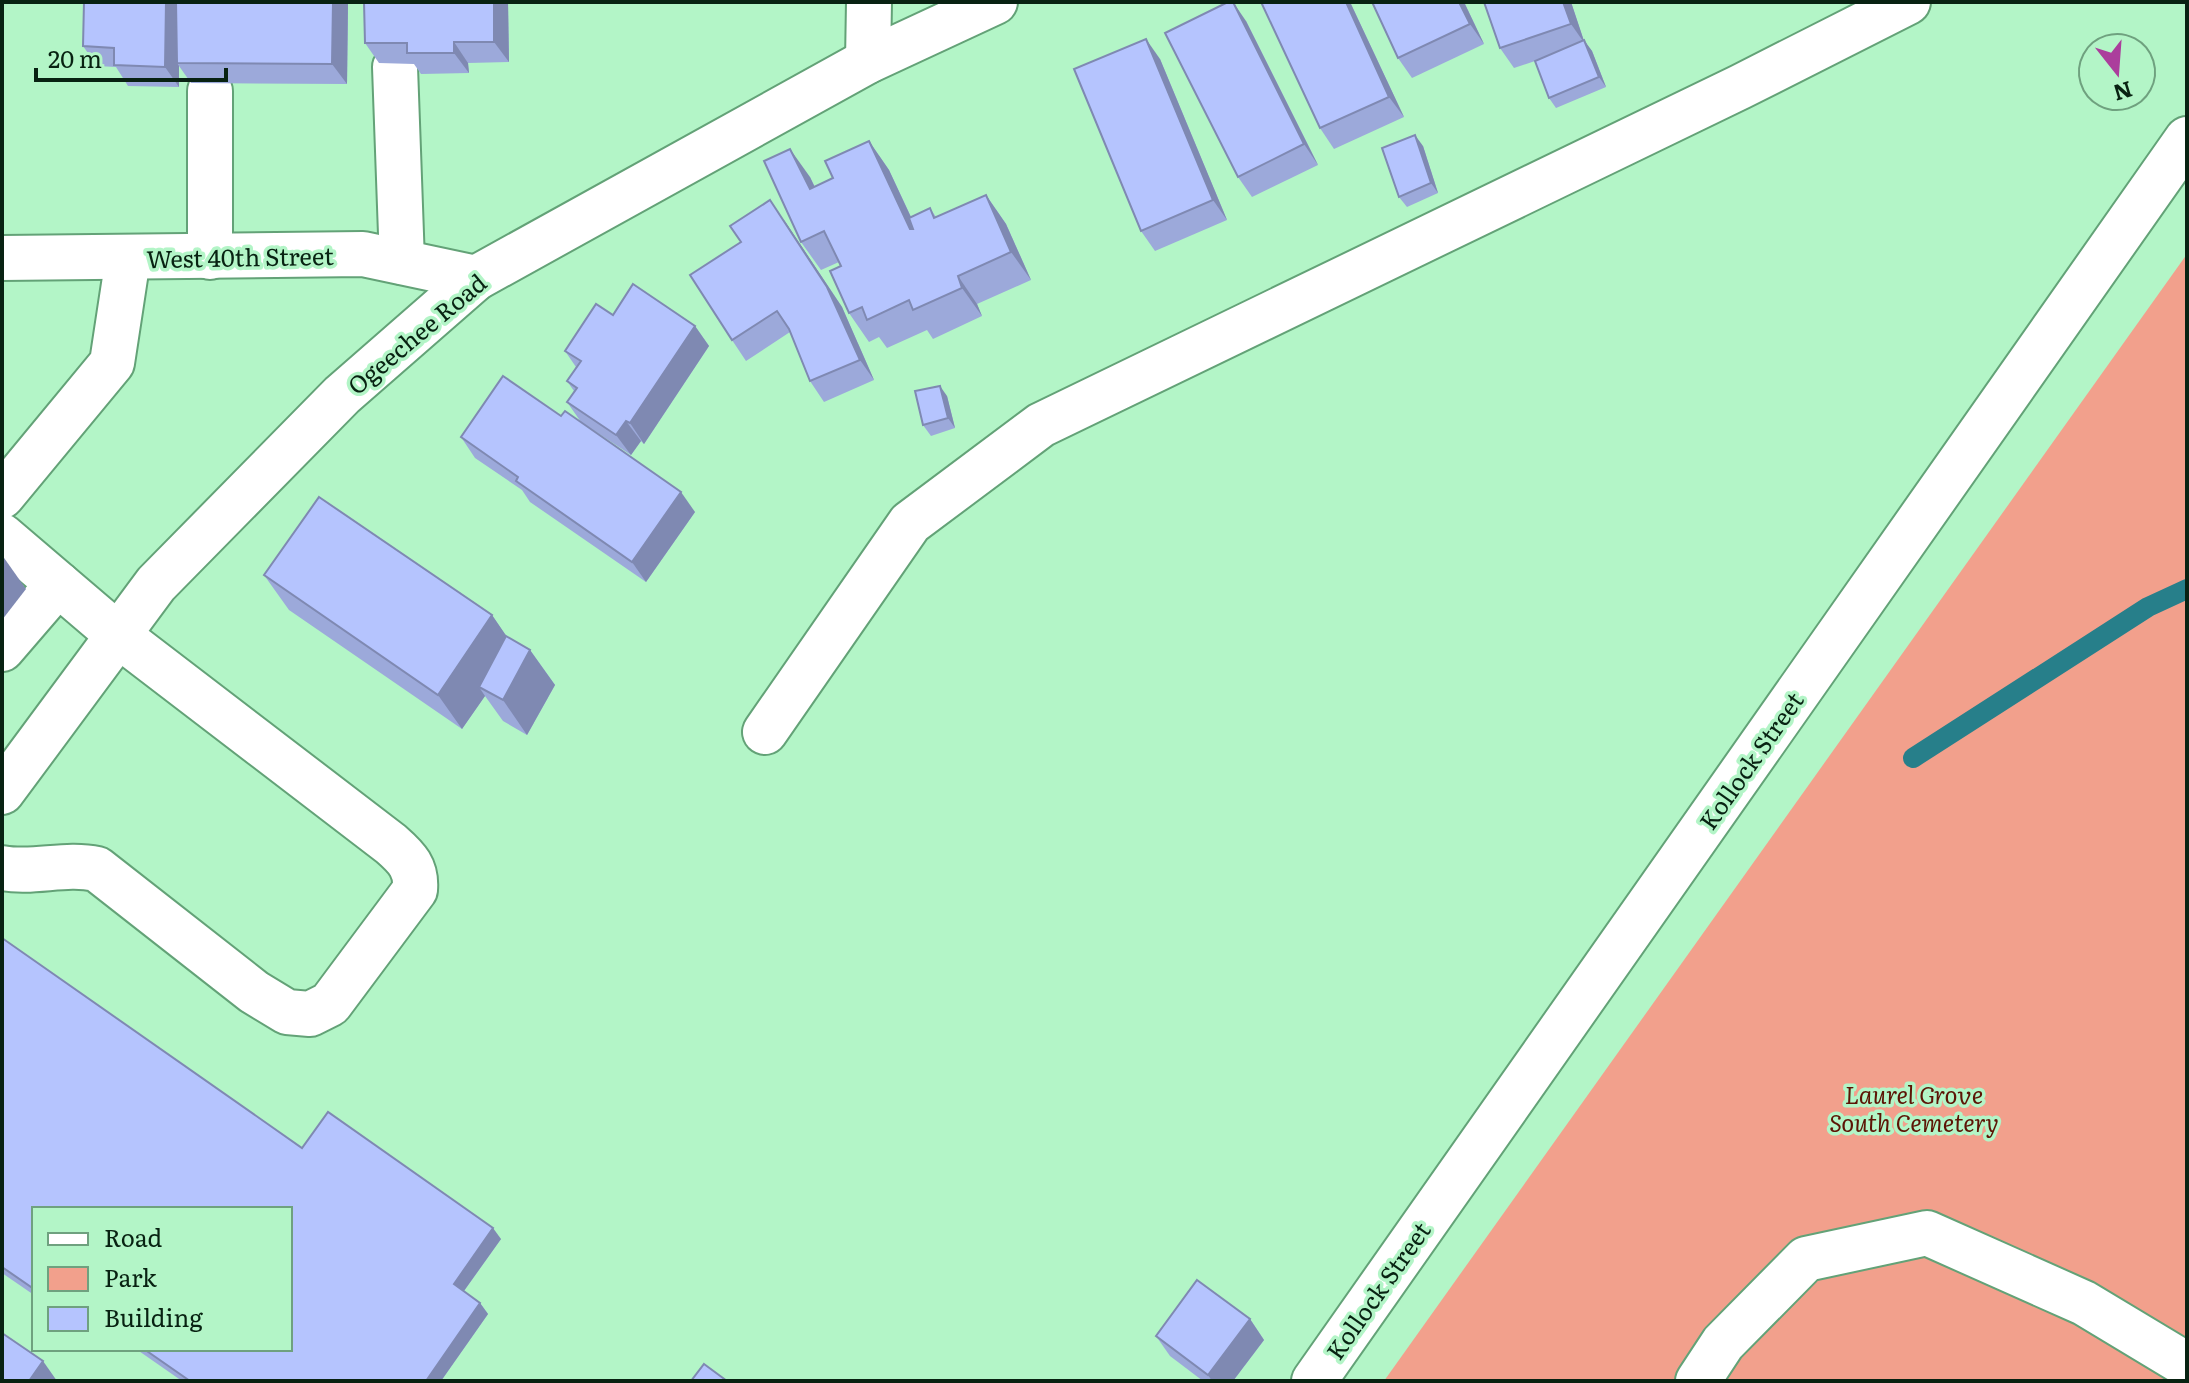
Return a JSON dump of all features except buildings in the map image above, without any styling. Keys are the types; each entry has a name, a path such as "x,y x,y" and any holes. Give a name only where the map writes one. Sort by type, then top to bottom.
{"street":[{"path":"868,61 869,2"},
{"name":"Ogeechee Road","path":"2,792 156,584 342,395 476,278 868,61 995,2"},
{"path":"765,732 910,523 1041,425 1726,94 1908,2"},
{"path":"395,67 402,262"},
{"path":"210,91 210,257"},
{"name":"Kollock Street","path":"1314,1381 2187,139"},
{"name":"West 40th Street","path":"2,258 363,254 476,278"},
{"path":"2,496 112,363 128,258"},
{"path":"2,536 118,635 406,857 416,873 415,890 330,1004 310,1014 287,1012 254,992 97,869 77,865 17,871 2,868"},
{"path":"2,649 58,584"},
{"path":"1698,1381 1723,1343 1806,1259 1927,1233 2084,1303 2187,1365"}],"green space":[{"name":"Laurel Grove South Cemetery","path":"2187,254 2187,1381 1384,1381"}],"waterway":[{"path":"1913,758 2148,607 2187,589"}]}
